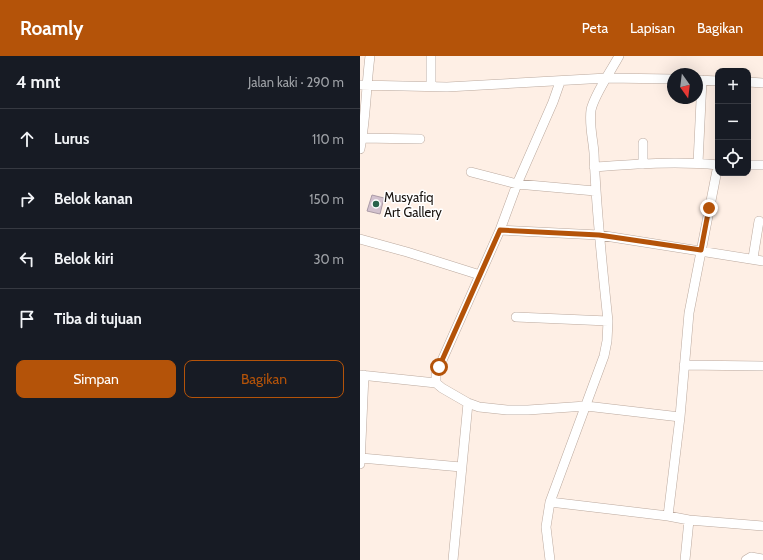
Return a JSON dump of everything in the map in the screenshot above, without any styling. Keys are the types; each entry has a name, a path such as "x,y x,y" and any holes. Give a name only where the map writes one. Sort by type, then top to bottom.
{"street":[{"path":"360,149 362,138 363,85 370,56"},
{"path":"430,86 431,56"},
{"path":"550,560 546,527 550,502 606,349 608,321 595,191 590,121 591,111 597,96 619,56"},
{"path":"363,85 447,87 560,82 607,78 667,79"},
{"path":"703,80 715,81"},
{"path":"436,383 436,374 500,230 517,184 553,102 560,82"},
{"path":"751,82 763,83"},
{"path":"698,163 699,104"},
{"path":"362,138 420,139"},
{"path":"643,144 643,164"},
{"path":"594,167 698,163 715,166"},
{"path":"751,165 763,165"},
{"path":"471,172 517,184 595,191"},
{"path":"668,516 680,417 690,312 716,176"},
{"path":"753,258 759,221"},
{"path":"500,230 599,235 753,258 763,261"},
{"path":"360,240 407,252 480,275"},
{"path":"516,317 608,321"},
{"path":"684,365 763,366"},
{"path":"360,464 362,375 436,383 468,403 479,407 507,410 528,410 586,406 680,417"},
{"path":"453,560 468,403"},
{"path":"360,458 461,467"},
{"path":"550,502 668,516 689,520 763,526"},
{"path":"685,560 689,520"},
{"path":"746,560 751,557 763,559"}],"building":[{"name":"Musyafiq Art Gallery","path":"372,195 384,198 380,214 367,211"}],"place":[{"name":"Musyafiq Art Gallery","path":"376,204"}],"route":[{"path":"439,367 500,230 599,235 701,250 709,208"}]}
